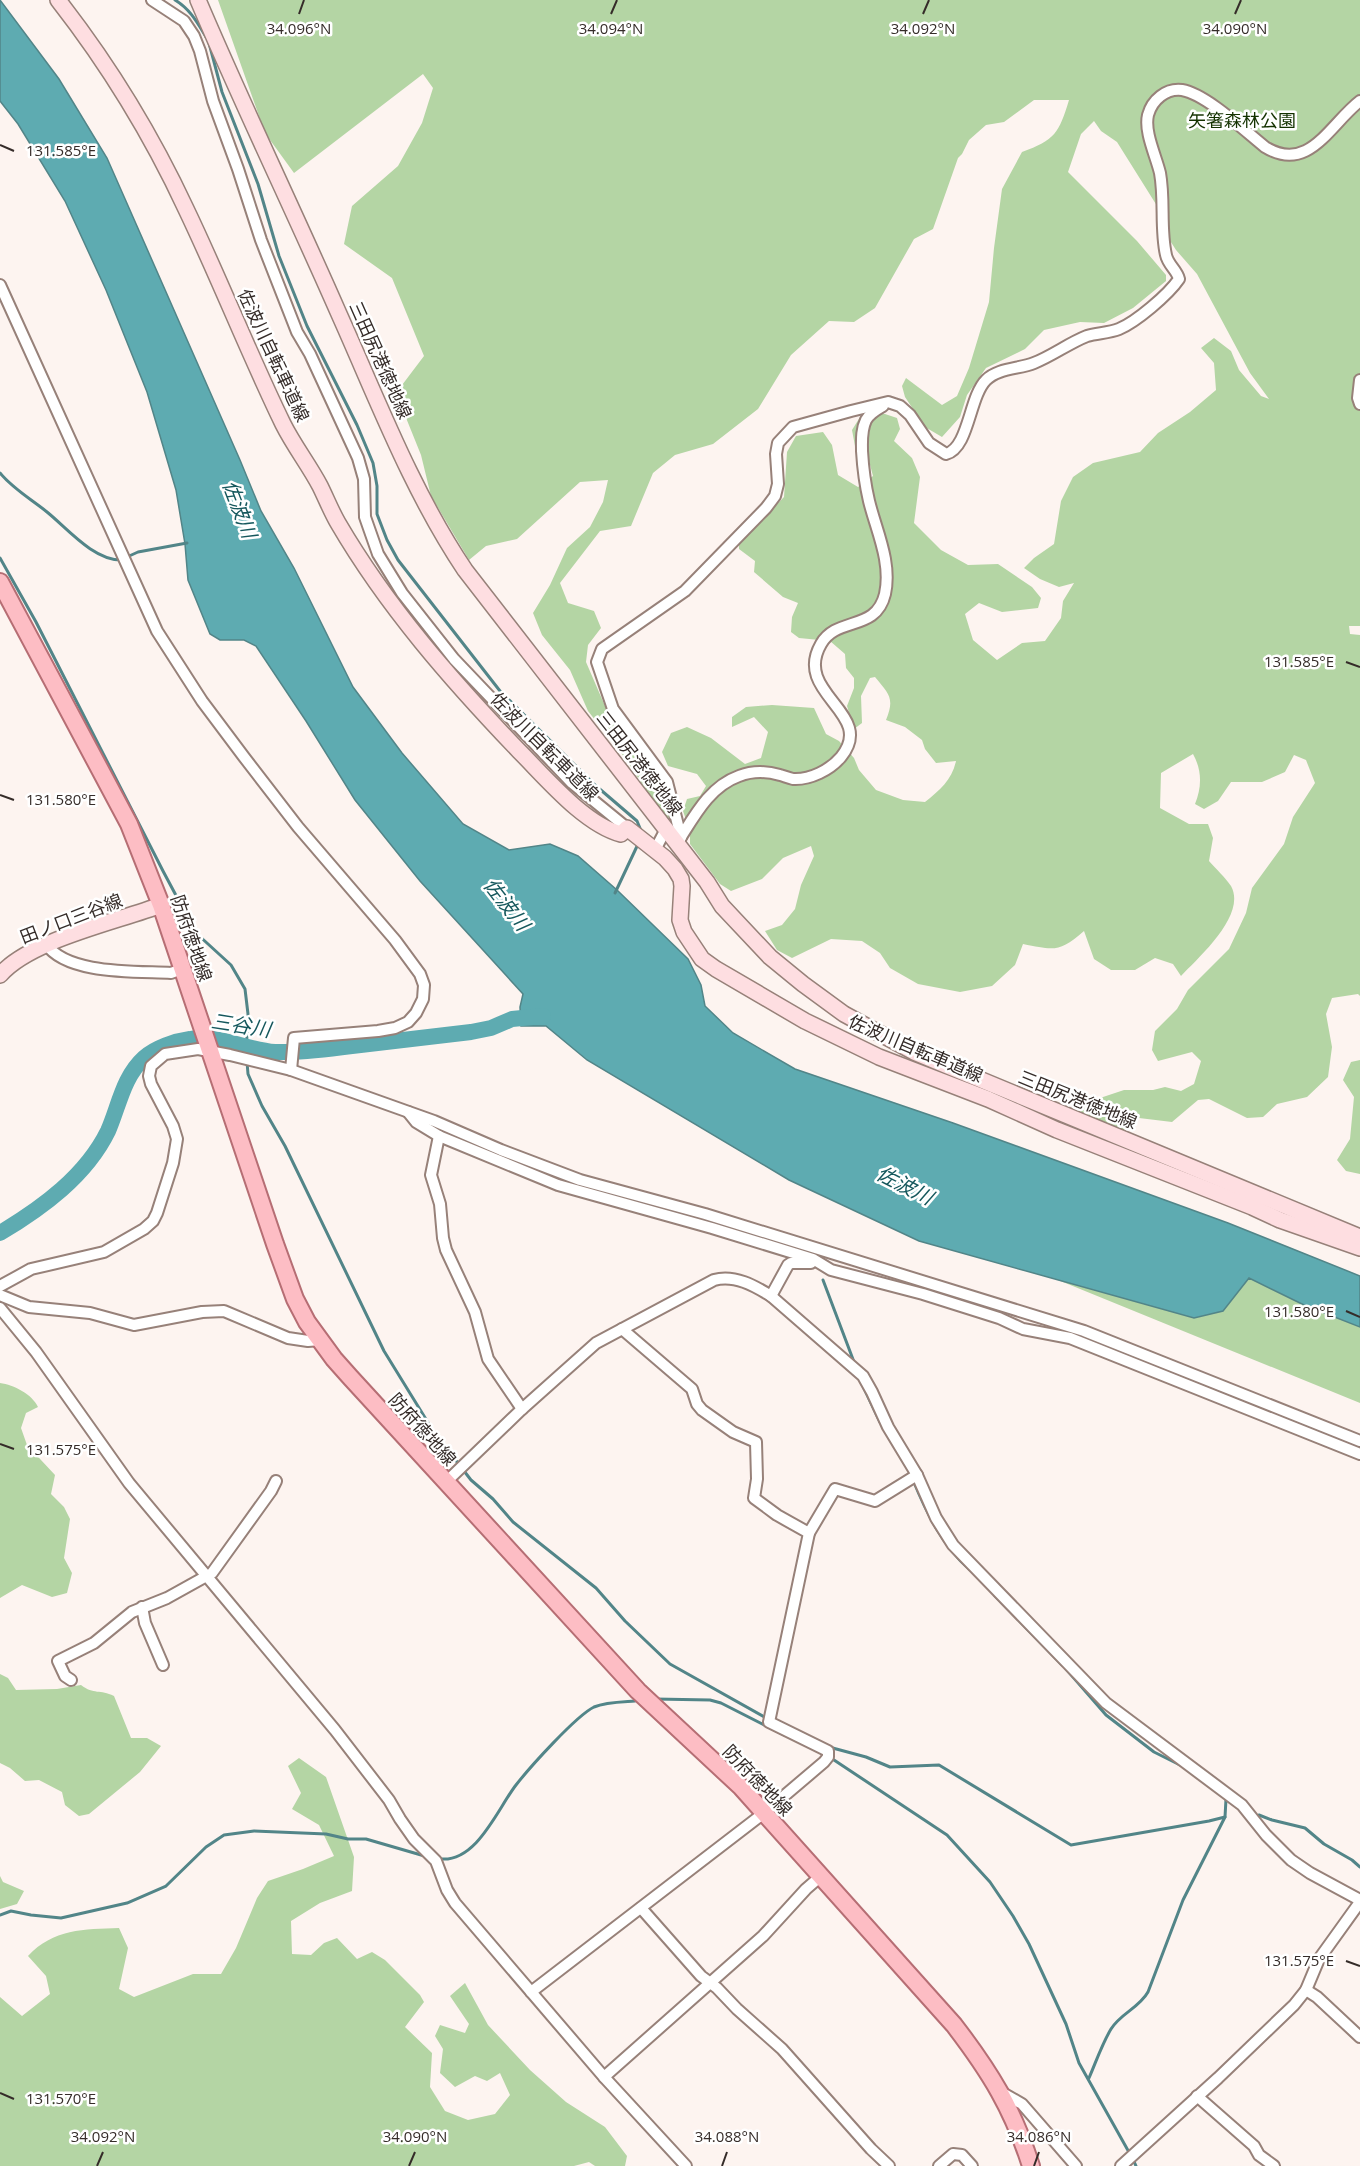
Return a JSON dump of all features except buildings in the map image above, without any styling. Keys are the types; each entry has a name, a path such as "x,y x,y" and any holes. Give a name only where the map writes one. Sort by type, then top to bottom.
{"main road":[{"name":"佐波川自転車道線","path":"58,0 110,74 155,148 186,209 285,427 320,485 338,523 376,581 414,634 447,673 544,777 594,820 614,832 621,834 629,830 665,858 681,879 680,920 684,932 702,959 797,1016 879,1057 988,1099 1057,1130 1280,1220 1360,1248"},
{"name":"三田尻港徳地線","path":"198,0 399,448 448,545 666,829 679,840 722,906 741,928 770,957 836,1008 914,1052 1312,1220 1360,1237"},
{"name":"防府徳地線","path":"2,592 129,824 161,905 206,1044 296,1299 320,1341 638,1691 717,1763 764,1813 954,2025 982,2061 1001,2092 1020,2131 1031,2166"},
{"name":"田ノ口三谷線","path":"2,967 46,944 161,905"}],"street":[{"path":"152,0 184,21 194,36 213,101 261,240 297,332 310,354 358,458 364,479 365,517 378,554 402,593 454,659 572,783 629,830"},
{"path":"679,840 667,782 613,709 597,662 598,655 602,649 685,591 766,507 775,496 778,484 776,454 778,443 784,434 792,428 888,402 900,406 910,415 929,443 946,454 952,453 959,443 980,388 988,378 1031,364 1087,336 1118,329 1132,321 1175,284 1179,279 1171,267 1165,250 1160,174 1148,117 1152,105 1160,96 1172,90 1184,91 1197,96 1265,147 1273,152 1284,154 1306,152 1360,101"},
{"path":"0,285 157,631 202,700 244,757 298,827 395,940 420,974 424,985 423,999 408,1022 395,1028 378,1031 294,1038 292,1064"},
{"path":"1360,380 1358,398 1360,404"},
{"path":"679,840 702,803 738,776 758,771 792,779 812,776 826,770 841,757 850,741 845,716 817,681 815,660 821,643 833,631 869,618 879,609 885,593 884,552 862,469 862,435 865,422 872,412 888,402"},
{"path":"651,847 666,829"},
{"path":"46,944 51,952 61,958 88,967 171,973 182,969"},
{"path":"0,1286 32,1269 104,1252 144,1229 153,1221 173,1163 177,1139 149,1076 151,1065 165,1054 191,1050 206,1044 230,1055 292,1064 580,1180 705,1214 1084,1330 1360,1441"},
{"path":"408,1111 408,1115 416,1122 439,1136 558,1185 813,1259 831,1270 923,1294 999,1318 1023,1329 1070,1338 1360,1454"},
{"path":"1057,1130 1063,1114"},
{"path":"439,1136 431,1175 440,1204 446,1250 475,1312 488,1359 522,1409"},
{"path":"1280,1220 1312,1220 1336,1239"},
{"path":"771,1296 788,1264 791,1263 819,1263 866,1269 868,1265"},
{"path":"446,1482 522,1409 596,1343 714,1280 724,1277 741,1281 771,1296 858,1373 872,1392 913,1477 953,1545 1106,1703 1242,1804 1266,1835 1292,1860 1310,1874 1360,1901 1319,1959 1306,1990 1294,2005 1120,2166"},
{"path":"0,1295 29,1307 90,1313 134,1325 202,1312 224,1311 288,1338 320,1341"},
{"path":"0,1308 48,1368 129,1483 335,1730 390,1800 400,1820 414,1839 436,1861 447,1890 455,1903 604,2077 686,2166"},
{"path":"1014,1309 1017,1315 1049,1333"},
{"path":"622,1329 692,1389 697,1404 702,1410 733,1432 756,1442 757,1479 754,1498 777,1515 809,1533"},
{"path":"531,1992 764,1813 824,1762 829,1754 828,1750 769,1722 809,1533 835,1489 875,1500 895,1490 913,1477"},
{"path":"70,1680 65,1676 58,1661 94,1643 132,1612 167,1598 212,1573 276,1481"},
{"path":"142,1607 145,1623 163,1665"},
{"path":"604,2077 764,1936 806,1889 821,1876"},
{"path":"641,1908 701,1976 770,2037 870,2149 889,2166"},
{"path":"1306,1990 1317,1996 1360,2037"},
{"path":"1001,2092 1022,2104 1076,2166"},
{"path":"1197,2096 1254,2146 1259,2155 1274,2166"},
{"path":"939,2166 953,2154 962,2155 972,2166"}],"green space":[{"name":"矢箸森林公園","path":"218,0 1360,0 1360,626 1349,626 1350,634 1360,635 1360,996 1358,994 1332,998 1326,1014 1332,1047 1328,1077 1307,1097 1277,1104 1263,1117 1247,1118 1209,1099 1198,1100 1172,1122 1139,1118 1123,1131 1076,1111 1081,1097 1097,1099 1124,1090 1153,1090 1165,1087 1181,1091 1194,1084 1201,1061 1192,1052 1158,1061 1152,1050 1155,1031 1177,1009 1188,990 1229,949 1246,913 1252,888 1284,844 1293,817 1315,783 1306,760 1294,755 1285,772 1262,782 1231,782 1218,801 1204,809 1195,804 1200,779 1193,754 1161,773 1160,808 1189,824 1208,824 1213,838 1209,861 1231,886 1234,897 1232,910 1219,935 1181,976 1173,964 1155,958 1135,970 1111,970 1094,959 1084,931 1068,943 1056,948 1023,944 1015,965 992,986 960,992 918,984 890,968 880,953 862,941 831,939 792,958 777,950 765,931 782,925 795,909 801,885 814,856 811,846 783,858 762,879 731,891 720,884 690,844 690,831 683,811 687,799 700,796 706,786 697,774 668,766 662,752 671,733 687,727 711,738 745,764 761,758 768,732 754,717 732,727 732,717 746,707 772,705 814,708 826,734 839,741 876,790 903,800 925,802 945,784 952,774 956,761 936,763 925,749 922,740 905,727 886,720 890,706 889,697 875,677 870,678 861,696 862,723 854,729 847,706 854,688 854,678 846,668 845,654 830,641 799,638 791,632 792,617 798,603 783,597 754,572 755,561 739,549 739,544 784,497 787,452 796,436 823,432 832,445 838,475 858,487 873,476 869,461 855,446 852,430 862,414 885,414 897,418 900,429 894,441 912,458 920,477 914,523 941,550 968,565 998,564 1032,587 1041,598 1038,608 1002,612 979,603 965,614 973,640 997,660 1022,643 1045,641 1061,618 1063,601 1074,583 1059,587 1040,579 1024,568 1054,544 1061,501 1073,477 1093,463 1140,452 1158,433 1190,412 1216,390 1214,363 1201,348 1214,338 1231,351 1239,370 1261,396 1269,399 1250,373 1197,274 1169,239 1164,217 1117,142 1101,131 1094,121 1081,134 1068,172 1137,241 1166,275 1166,281 1133,308 1104,323 1080,322 1044,330 1025,349 986,368 967,395 960,417 942,437 925,427 905,397 902,386 906,378 942,405 957,396 969,368 989,302 1002,189 1022,152 1042,143 1054,134 1069,100 1034,100 1004,122 986,125 969,140 958,158 933,229 914,239 875,308 854,322 829,321 791,355 758,409 713,444 675,455 653,473 631,526 600,531 560,583 568,603 594,611 601,628 588,645 586,662 608,713 657,773 674,818 666,820 625,758 588,711 570,670 542,635 533,613 550,585 567,548 590,527 603,502 608,480 580,482 517,539 486,546 469,560 431,496 421,455 396,393 424,356 392,278 344,244 352,206 398,166 422,123 433,88 423,74 294,173 265,133"},
{"path":"1360,1060 1360,1174 1346,1171 1337,1160 1350,1139 1354,1097 1343,1080 1351,1062"},
{"path":"1249,1278 1304,1305 1360,1327 1360,1403 1058,1280 1194,1318 1223,1311"},
{"path":"0,1383 22,1391 32,1398 38,1407 26,1413 21,1428 27,1445 55,1475 51,1494 64,1507 70,1519 64,1558 72,1573 67,1593 52,1597 22,1585 0,1598"},
{"path":"0,1674 8,1678 16,1690 57,1689 81,1685 90,1690 114,1696 131,1738 147,1738 161,1746 140,1772 89,1814 79,1816 65,1805 62,1792 39,1780 25,1781 0,1763"},
{"path":"299,1758 326,1777 354,1857 352,1891 320,1903 291,1921 292,1954 311,1955 324,1943 337,1938 357,1959 372,1952 385,1960 420,1995 424,2002 405,2027 432,2053 430,2087 445,2111 468,2120 495,2114 510,2095 500,2073 487,2081 475,2076 455,2087 440,2073 443,2049 435,2036 440,2025 465,2033 469,2024 450,1996 465,1983 488,2025 530,2070 566,2102 605,2127 627,2156 625,2166 595,2166 589,2162 574,2166 0,2166 0,1997 22,2016 50,1994 46,1976 28,1956 48,1940 70,1932 119,1928 128,1948 119,1989 134,1997 193,1974 221,1974 236,1948 257,1898 268,1881 334,1856 319,1825 292,1809 301,1793 288,1766"},
{"path":"0,1876 3,1882 24,1891 17,1904 0,1909"}],"water":[{"name":"佐波川","path":"0,0 59,79 107,158 261,511 294,568 353,687 402,753 463,824 509,850 550,844 578,856 617,890 688,959 701,985 705,1006 733,1033 795,1069 953,1123 1228,1223 1360,1276 1360,1327 1304,1305 1249,1278 1223,1311 1194,1318 919,1241 789,1180 587,1060 546,1026 521,1026 520,1007 523,994 420,881 355,800 256,646 244,640 220,640 210,634 188,580 176,490 147,392 106,290 65,201 18,124 0,101"}],"waterway":[{"path":"175,0 189,12 206,37"},
{"path":"209,43 222,92 258,184 279,256 307,326 357,425 373,463 377,486 377,514 387,540 398,560 500,691 595,785 637,821 642,833"},
{"path":"0,473 16,489 91,549 100,555 121,560"},
{"path":"127,557 138,552 187,543"},
{"path":"0,558 36,622 196,933 231,965 245,989 248,1014 246,1056"},
{"path":"615,893 639,842"},
{"name":"三谷川","path":"0,1233 32,1213 62,1190 88,1162 108,1131 131,1074 144,1058 166,1046 200,1038 221,1040 264,1051 304,1051 471,1032 491,1028 512,1019 543,1016"},
{"path":"247,1062 248,1074 262,1106 285,1146 384,1351 432,1429 471,1480 493,1499 513,1522 596,1588 625,1621 670,1664 768,1719"},
{"path":"823,1280 854,1362"},
{"path":"861,1382 880,1422"},
{"path":"913,1480 943,1540 970,1570"},
{"path":"995,1596 1062,1665"},
{"path":"1066,1669 1106,1715 1154,1752 1182,1766"},
{"path":"655,1699 710,1700 721,1703 784,1735"},
{"path":"441,1859 454,1858 476,1843 523,1777 576,1720 594,1707 614,1702 635,1701"},
{"path":"829,1747 866,1757 890,1767 939,1765 1071,1845 1225,1817"},
{"path":"831,1758 947,1835 990,1882 1029,1944 1066,2024 1079,2063 1130,2154"},
{"path":"1089,2078 1115,2023 1140,2002 1148,1992 1183,1900 1225,1817 1226,1799"},
{"path":"1259,1815 1305,1828 1324,1844 1360,1867"},
{"path":"0,1915 11,1911 61,1918 127,1903 166,1886 206,1847 224,1835 254,1831 326,1834 348,1839 366,1839 428,1857"},
{"path":"1133,2159 1136,2166"}]}
